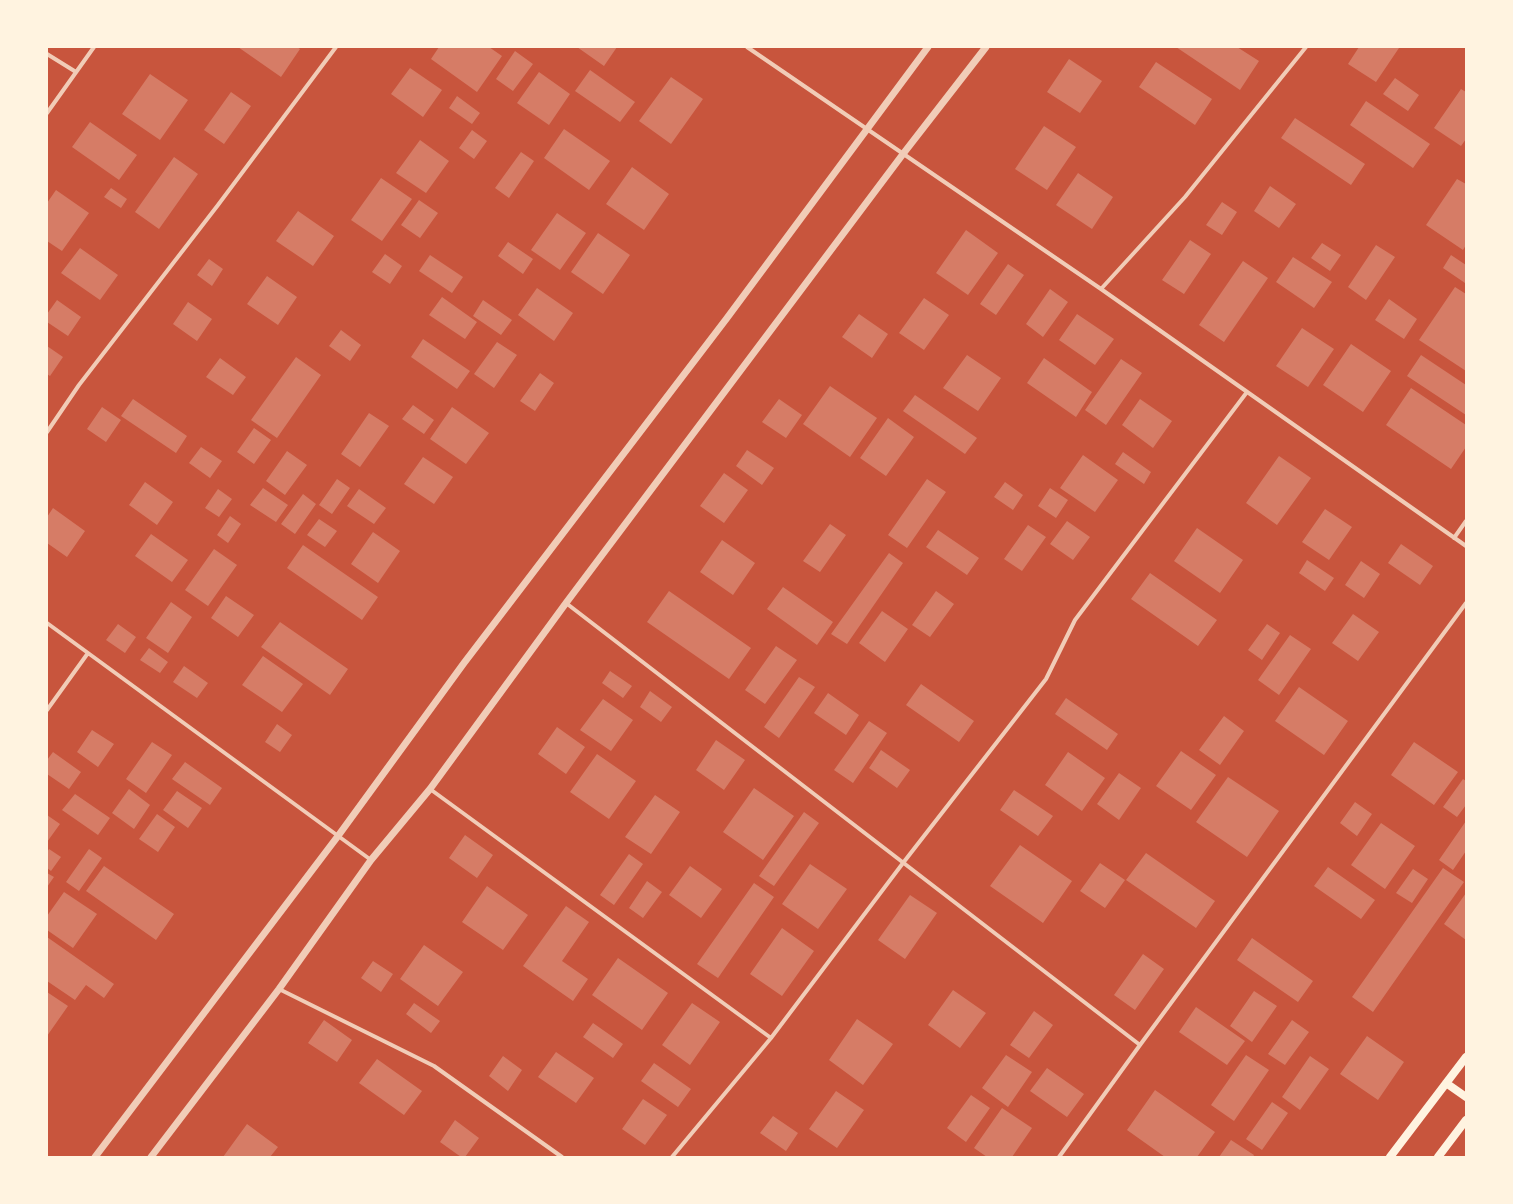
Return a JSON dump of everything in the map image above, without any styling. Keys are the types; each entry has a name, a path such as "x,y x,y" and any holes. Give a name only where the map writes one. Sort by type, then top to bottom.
{"main road":[{"path":"1390,1157 1466,1057"},
{"path":"1446,1083 1466,1097"},
{"path":"1438,1157 1466,1120"}],"street":[{"path":"47,113 94,47"},
{"path":"47,432 79,385 218,205 336,47"},
{"path":"747,47 1102,289 1466,546"},
{"path":"95,1157 338,836 464,663 732,312 928,47"},
{"path":"151,1157 279,988 371,860 430,789 566,603 903,154 986,47"},
{"path":"1102,289 1185,197 1306,47"},
{"path":"47,54 76,72"},
{"path":"672,1157 771,1038 903,863 1046,679 1075,620 1247,392"},
{"path":"1454,538 1466,522"},
{"path":"566,603 1140,1045"},
{"path":"1059,1157 1466,603"},
{"path":"47,623 371,860"},
{"path":"47,710 88,653"},
{"path":"430,789 771,1038"},
{"path":"279,988 434,1066 562,1157"}],"building":[{"path":"238,47 297,47 300,49 281,77"},
{"path":"439,47 489,47 502,56 477,92 431,59"},
{"path":"577,47 617,47 604,66"},
{"path":"1176,47 1237,47 1259,61 1240,90"},
{"path":"1359,47 1399,48 1376,82 1348,64"},
{"path":"515,51 533,64 513,91 496,79"},
{"path":"1069,59 1102,81 1080,113 1047,92"},
{"path":"1156,62 1212,99 1195,125 1139,87"},
{"path":"410,68 442,90 423,117 391,94"},
{"path":"590,70 635,102 620,122 575,91"},
{"path":"539,72 570,94 549,125 517,103"},
{"path":"150,74 188,100 160,140 122,114"},
{"path":"671,77 703,99 671,144 639,121"},
{"path":"1395,78 1419,95 1408,111 1383,94"},
{"path":"1461,89 1466,92 1466,139 1461,146 1434,128"},
{"path":"231,92 251,106 224,144 204,130"},
{"path":"457,96 480,113 472,124 449,108"},
{"path":"1366,101 1430,144 1413,168 1350,125"},
{"path":"1295,118 1365,164 1351,185 1281,138"},
{"path":"90,122 137,155 119,180 72,147"},
{"path":"1044,126 1076,147 1047,190 1015,169"},
{"path":"564,129 610,161 589,190 544,158"},
{"path":"472,130 487,141 474,159 459,148"},
{"path":"420,140 449,161 426,193 396,173"},
{"path":"521,152 534,161 509,198 495,188"},
{"path":"174,157 198,174 159,229 135,212"},
{"path":"632,167 669,194 644,230 606,204"},
{"path":"1078,173 1113,197 1092,229 1056,205"},
{"path":"381,178 412,199 382,241 351,220"},
{"path":"1457,179 1466,184 1466,245 1463,250 1426,225"},
{"path":"1270,186 1296,204 1279,228 1254,211"},
{"path":"111,188 127,199 121,208 104,197"},
{"path":"56,190 89,213 62,251 47,241 47,203"},
{"path":"419,200 438,213 420,238 401,225"},
{"path":"1222,202 1237,212 1222,235 1206,225"},
{"path":"298,211 334,236 313,266 276,241"},
{"path":"557,213 586,233 560,270 531,250"},
{"path":"966,230 998,253 968,295 936,273"},
{"path":"598,233 630,255 603,294 571,272"},
{"path":"1190,240 1211,254 1184,294 1162,280"},
{"path":"508,242 533,259 523,274 498,256"},
{"path":"1322,243 1341,255 1330,271 1311,258"},
{"path":"1376,245 1395,257 1366,300 1348,287"},
{"path":"80,248 118,275 100,300 61,273"},
{"path":"385,254 402,266 390,284 372,272"},
{"path":"430,255 463,277 452,293 419,271"},
{"path":"1451,255 1466,265 1465,283 1443,268"},
{"path":"1293,257 1332,282 1314,308 1276,282"},
{"path":"209,259 223,269 212,286 197,275"},
{"path":"1243,261 1268,278 1224,342 1199,325"},
{"path":"1008,264 1024,275 996,315 980,304"},
{"path":"267,276 297,297 278,325 247,304"},
{"path":"1455,287 1466,294 1466,371 1419,340"},
{"path":"537,288 573,313 554,341 518,315"},
{"path":"1050,289 1068,302 1043,337 1026,324"},
{"path":"442,297 477,322 465,339 429,315"},
{"path":"924,298 949,315 924,350 899,333"},
{"path":"1389,299 1417,319 1404,339 1375,320"},
{"path":"57,300 81,317 68,336 47,322 47,314"},
{"path":"483,300 512,320 501,335 473,316"},
{"path":"188,302 212,319 197,341 173,324"},
{"path":"859,314 888,334 872,358 842,337"},
{"path":"1077,314 1114,339 1095,365 1059,340"},
{"path":"1302,328 1334,349 1308,387 1276,366"},
{"path":"341,330 361,345 350,361 329,346"},
{"path":"423,339 470,371 457,389 411,357"},
{"path":"497,342 517,355 494,388 474,374"},
{"path":"1351,344 1391,371 1363,412 1323,385"},
{"path":"47,346 63,357 50,376 47,374"},
{"path":"967,355 1001,378 978,411 943,388"},
{"path":"1421,355 1466,385 1466,415 1407,376"},
{"path":"296,357 321,375 277,438 251,420"},
{"path":"220,358 246,377 233,395 206,377"},
{"path":"1044,358 1092,392 1076,417 1027,383"},
{"path":"1121,359 1142,373 1106,425 1085,410"},
{"path":"540,373 554,383 535,411 520,401"},
{"path":"830,386 877,418 850,457 803,424"},
{"path":"1411,388 1466,425 1466,447 1451,469 1386,425"},
{"path":"915,395 977,438 965,454 903,411"},
{"path":"133,399 187,436 176,453 121,416"},
{"path":"779,399 802,415 786,438 762,422"},
{"path":"1140,399 1172,421 1153,448 1122,425"},
{"path":"413,405 434,420 424,434 402,419"},
{"path":"102,407 121,420 106,442 87,429"},
{"path":"452,407 489,433 466,464 430,439"},
{"path":"369,413 389,426 360,467 341,454"},
{"path":"888,418 914,437 886,476 860,458"},
{"path":"254,428 271,440 254,464 237,452"},
{"path":"201,447 222,461 210,478 189,463"},
{"path":"747,450 774,468 762,485 736,466"},
{"path":"287,451 307,465 285,495 266,481"},
{"path":"1123,452 1151,472 1144,484 1115,464"},
{"path":"1083,455 1118,480 1095,512 1060,488"},
{"path":"1279,456 1311,478 1277,525 1246,503"},
{"path":"423,457 453,477 434,504 404,484"},
{"path":"724,473 748,490 724,523 700,506"},
{"path":"337,479 350,488 332,514 319,505"},
{"path":"927,479 946,492 907,548 888,535"},
{"path":"145,482 173,502 157,525 129,505"},
{"path":"1005,482 1023,495 1013,510 994,497"},
{"path":"263,488 288,505 276,522 250,505"},
{"path":"1050,488 1068,500 1056,518 1038,506"},
{"path":"218,489 232,499 219,517 205,508"},
{"path":"359,489 386,508 374,524 347,506"},
{"path":"303,494 316,504 295,534 281,524"},
{"path":"53,508 85,531 67,557 47,543 47,517"},
{"path":"1325,509 1352,527 1329,560 1302,542"},
{"path":"230,516 241,524 228,543 217,535"},
{"path":"319,519 337,531 325,547 307,535"},
{"path":"1067,521 1090,537 1073,560 1050,544"},
{"path":"830,524 846,535 820,572 803,561"},
{"path":"1028,525 1046,537 1022,571 1004,559"},
{"path":"1197,528 1243,560 1220,593 1174,561"},
{"path":"938,530 979,558 967,575 926,547"},
{"path":"373,532 400,551 378,583 351,564"},
{"path":"151,534 188,560 172,582 135,556"},
{"path":"722,540 755,563 733,595 700,572"},
{"path":"1401,544 1433,566 1420,585 1388,563"},
{"path":"303,545 378,597 362,620 287,568"},
{"path":"214,549 237,565 208,606 185,590"},
{"path":"889,553 903,563 847,644 831,634"},
{"path":"1307,560 1334,578 1325,591 1299,573"},
{"path":"1361,561 1380,574 1364,598 1345,585"},
{"path":"1150,573 1217,620 1198,646 1131,599"},
{"path":"783,587 833,622 817,645 767,609"},
{"path":"669,591 751,648 729,679 647,622"},
{"path":"936,591 954,604 930,637 912,625"},
{"path":"226,596 254,615 238,637 211,618"},
{"path":"171,602 192,617 168,653 146,638"},
{"path":"882,611 908,629 885,662 859,643"},
{"path":"1353,614 1379,632 1358,661 1332,643"},
{"path":"280,622 348,669 330,695 261,647"},
{"path":"118,624 136,637 125,653 106,640"},
{"path":"1267,624 1280,633 1262,660 1248,650"},
{"path":"1290,635 1311,649 1279,695 1258,680"},
{"path":"776,646 797,660 765,704 745,690"},
{"path":"149,648 168,662 160,673 140,660"},
{"path":"263,656 303,684 282,712 242,685"},
{"path":"184,666 208,683 197,698 173,682"},
{"path":"610,671 632,686 623,698 602,683"},
{"path":"799,677 815,687 779,738 764,727"},
{"path":"921,684 974,721 959,742 906,705"},
{"path":"1299,687 1348,721 1324,755 1275,721"},
{"path":"650,691 672,707 661,722 640,707"},
{"path":"828,693 859,715 846,735 814,713"},
{"path":"1066,698 1118,734 1107,750 1055,714"},
{"path":"603,699 633,720 611,751 580,730"},
{"path":"1224,716 1244,731 1220,765 1199,750"},
{"path":"869,721 887,733 853,783 834,770"},
{"path":"277,724 292,735 280,752 265,742"},
{"path":"557,727 585,747 566,774 538,754"},
{"path":"92,730 114,744 98,767 77,752"},
{"path":"716,740 745,760 724,790 696,770"},
{"path":"152,742 172,755 146,793 126,779"},
{"path":"1414,742 1458,772 1434,805 1391,775"},
{"path":"881,750 910,770 897,788 869,768"},
{"path":"1181,751 1216,775 1191,810 1156,786"},
{"path":"53,752 81,772 69,789 47,774 47,760"},
{"path":"1068,752 1105,778 1082,811 1045,785"},
{"path":"597,754 636,781 609,819 570,792"},
{"path":"185,762 222,788 210,805 172,779"},
{"path":"1119,773 1141,788 1119,820 1097,804"},
{"path":"1228,777 1279,811 1247,857 1196,822"},
{"path":"1463,779 1466,781 1466,805 1457,817 1443,807"},
{"path":"754,788 794,816 763,860 723,832"},
{"path":"129,789 150,805 134,829 112,813"},
{"path":"1014,790 1053,816 1038,836 1000,810"},
{"path":"177,791 202,808 188,828 163,810"},
{"path":"75,794 110,818 98,835 62,810"},
{"path":"655,795 680,812 651,854 625,837"},
{"path":"1355,802 1372,814 1357,836 1340,823"},
{"path":"804,812 819,823 774,886 759,876"},
{"path":"157,814 175,827 158,852 139,839"},
{"path":"47,815 60,824 47,842"},
{"path":"1466,821 1466,851 1453,870 1439,860"},
{"path":"1381,823 1415,846 1385,889 1351,865"},
{"path":"465,835 493,855 477,878 449,858"},
{"path":"1020,845 1072,881 1043,923 990,886"},
{"path":"49,849 61,857 51,871 47,868 47,852"},
{"path":"89,849 102,858 79,891 66,882"},
{"path":"1146,853 1215,901 1196,928 1126,880"},
{"path":"629,854 643,864 614,905 600,895"},
{"path":"1100,863 1125,880 1105,908 1080,891"},
{"path":"810,864 847,889 818,929 782,904"},
{"path":"104,866 174,914 156,940 86,891"},
{"path":"690,866 722,889 701,918 669,895"},
{"path":"1328,867 1375,900 1361,919 1314,886"},
{"path":"1443,868 1464,882 1373,1012 1352,997"},
{"path":"1413,869 1428,879 1412,903 1396,893"},
{"path":"47,873 54,877 47,887"},
{"path":"647,881 662,892 643,918 629,908"},
{"path":"754,883 774,897 718,978 697,964"},
{"path":"487,886 528,915 503,950 462,922"},
{"path":"64,892 97,914 73,948 47,930 47,916"},
{"path":"1466,893 1466,940 1444,924"},
{"path":"910,895 937,913 905,959 878,940"},
{"path":"566,906 589,922 562,961 588,979 573,1001 523,966"},
{"path":"782,928 814,951 782,996 750,974"},
{"path":"47,937 114,984 104,998 86,985 75,1000 47,981"},
{"path":"1252,938 1313,981 1298,1002 1237,960"},
{"path":"424,945 463,972 438,1006 400,979"},
{"path":"1143,954 1164,969 1135,1010 1114,995"},
{"path":"618,958 668,993 642,1030 592,995"},
{"path":"373,961 393,974 381,992 361,978"},
{"path":"953,990 986,1013 960,1048 928,1025"},
{"path":"1254,991 1277,1006 1252,1042 1230,1026"},
{"path":"47,992 68,1006 47,1036"},
{"path":"414,1003 440,1021 431,1033 406,1014"},
{"path":"692,1003 720,1022 690,1065 662,1045"},
{"path":"1196,1007 1245,1041 1227,1065 1179,1032"},
{"path":"1034,1011 1053,1025 1029,1058 1010,1045"},
{"path":"857,1019 893,1044 863,1085 829,1060"},
{"path":"324,1020 352,1040 337,1062 308,1043"},
{"path":"1292,1020 1309,1032 1285,1065 1268,1054"},
{"path":"593,1023 623,1044 613,1058 583,1037"},
{"path":"1367,1036 1404,1062 1378,1100 1340,1074"},
{"path":"556,1052 594,1078 576,1103 538,1077"},
{"path":"1006,1055 1032,1072 1008,1107 982,1088"},
{"path":"1246,1055 1269,1070 1234,1121 1211,1105"},
{"path":"503,1056 522,1070 508,1091 489,1076"},
{"path":"1310,1056 1329,1069 1300,1110 1282,1097"},
{"path":"377,1059 422,1091 404,1115 359,1083"},
{"path":"654,1063 691,1089 678,1107 641,1081"},
{"path":"1047,1068 1084,1094 1067,1117 1030,1091"},
{"path":"1155,1090 1215,1132 1197,1157 1165,1157 1127,1130"},
{"path":"836,1091 864,1110 837,1148 809,1129"},
{"path":"971,1095 990,1108 966,1142 947,1128"},
{"path":"643,1099 667,1115 645,1145 622,1129"},
{"path":"1272,1102 1288,1113 1262,1150 1246,1139"},
{"path":"1002,1108 1032,1128 1012,1157 987,1157 974,1148"},
{"path":"773,1116 798,1133 786,1151 760,1133"},
{"path":"455,1120 479,1138 465,1157 461,1157 440,1142"},
{"path":"247,1124 278,1147 270,1157 223,1157"},
{"path":"1231,1140 1254,1155 1253,1157 1219,1157"}]}
